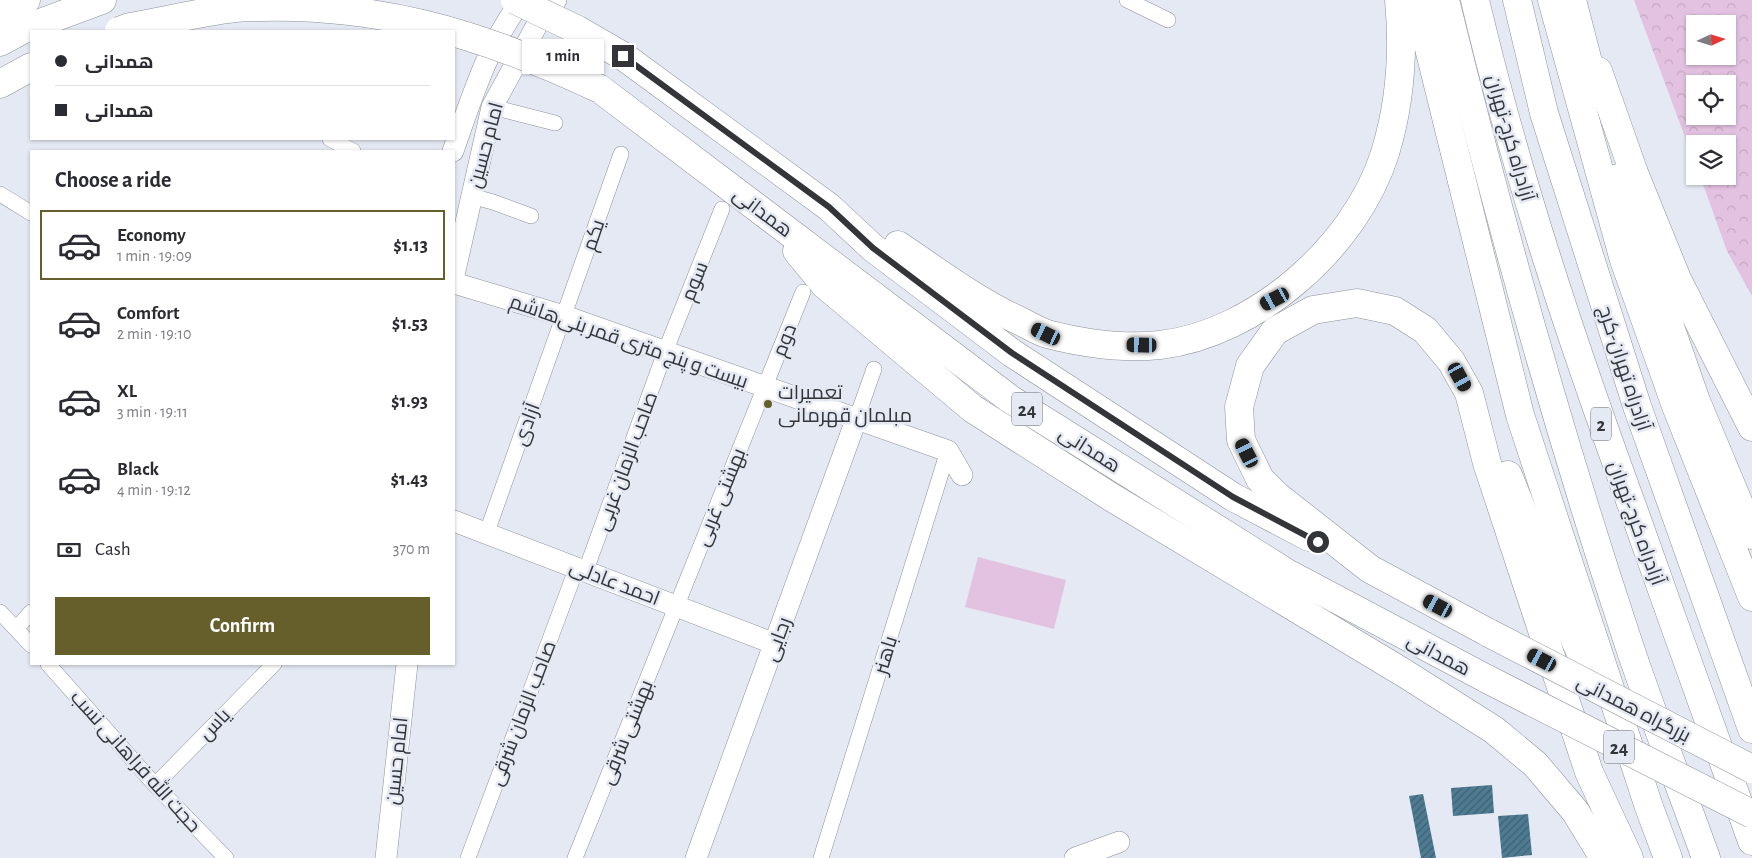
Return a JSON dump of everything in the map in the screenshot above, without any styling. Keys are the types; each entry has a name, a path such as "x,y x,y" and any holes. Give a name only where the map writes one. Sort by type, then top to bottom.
{"highway":[{"path":"0,13 26,0"},
{"path":"0,42 24,29 102,0"},
{"name":"همدانی","path":"515,0 578,30 623,56 829,207 873,248 1012,353 1233,497 1370,569"},
{"path":"829,207 885,237 992,308 1046,334 1106,345 1160,345 1209,334 1275,299 1308,272 1342,232 1370,191 1385,154 1400,85 1399,0"},
{"path":"1417,0 1520,415 1668,858"},
{"path":"1445,0 1508,245 1566,444 1628,643 1706,858"},
{"name":"آزادراه کرج-تهران","path":"1475,0 1497,94 1552,276 1598,414 1752,841"},
{"name":"آزادراه تهران-کرج","path":"1517,0 1544,113 1637,406 1752,729"},
{"path":"1552,0 1624,260 1676,406 1752,597"},
{"path":"1572,0 1634,173 1677,279 1752,427"},
{"path":"1572,0 1614,166 1696,401 1752,535"},
{"name":"همدانی","path":"122,30 234,8 343,6 384,12 463,32 532,57 600,89 1010,399 1287,573 1487,679"},
{"path":"0,84 30,68"},
{"path":"767,215 825,285 973,409 1111,497 1404,673 1494,730 1535,764 1575,811 1604,858"},
{"path":"1370,569 1277,496 1260,479 1240,440 1239,407 1250,366 1275,331 1314,310 1357,302 1395,311 1425,330 1451,361 1469,393 1504,465 1565,617 1650,807"},
{"path":"1469,393 1487,463 1589,772 1629,858"},
{"name":"بزرگراه همدانی","path":"1370,569 1489,633 1752,769"},
{"name":"بزرگراه همدانی","path":"1487,679 1752,814"}],"street":[{"name":"امام حسین","path":"453,150 473,95 506,21 522,0"},
{"name":"امام حسین","path":"455,270 492,107 538,23 556,0"},
{"path":"1127,0 1168,20"},
{"path":"492,107 555,123"},
{"path":"332,140 352,150"},
{"name":"یکم","path":"564,316 621,154"},
{"path":"0,194 30,212"},
{"path":"471,196 531,216"},
{"name":"سوم","path":"665,352 722,209"},
{"name":"بیست و پنج متری قمر بنی‌هاشم","path":"455,283 564,316 948,451"},
{"name":"دوم","path":"765,388 803,292"},
{"name":"آزادی","path":"487,532 564,316"},
{"name":"صاحب الزمان غربی","path":"582,568 665,352"},
{"path":"856,420 874,368"},
{"name":"بهشتی غربی","path":"676,606 765,388"},
{"name":"رجایی","path":"696,858 856,420"},
{"path":"948,451 962,475"},
{"name":"باهنر","path":"821,858 948,451"},
{"name":"احمد عادلی","path":"455,521 582,568 775,644"},
{"name":"صاحب الزمان شرقی","path":"468,858 582,568"},
{"name":"بهشتی شرقی","path":"576,858 676,606"},
{"path":"0,612 30,644"},
{"path":"17,628 30,613"},
{"name":"حجت الله فراهانی نسب","path":"49,665 155,785 226,858"},
{"name":"یاس","path":"155,785 273,665"},
{"name":"امام حسین","path":"386,858 407,665"},
{"path":"1075,858 1118,842"}],"green space":[{"path":"1634,0 1752,0 1752,296 1727,251 1703,185 1736,185 1736,135 1686,135 1686,140"},
{"path":"978,557 1066,580 1054,629 965,607"}],"building":[{"path":"1492,785 1494,813 1453,816 1451,788"},
{"path":"1423,794 1436,858 1421,858 1409,796"},
{"path":"1528,814 1532,855 1502,858 1498,816"}],"place":[{"name":"تعمیرات مبلمان قهرمانی","path":"768,404"}],"route":[{"path":"623,56 829,207 873,248 1012,353 1233,497 1318,542"}]}
